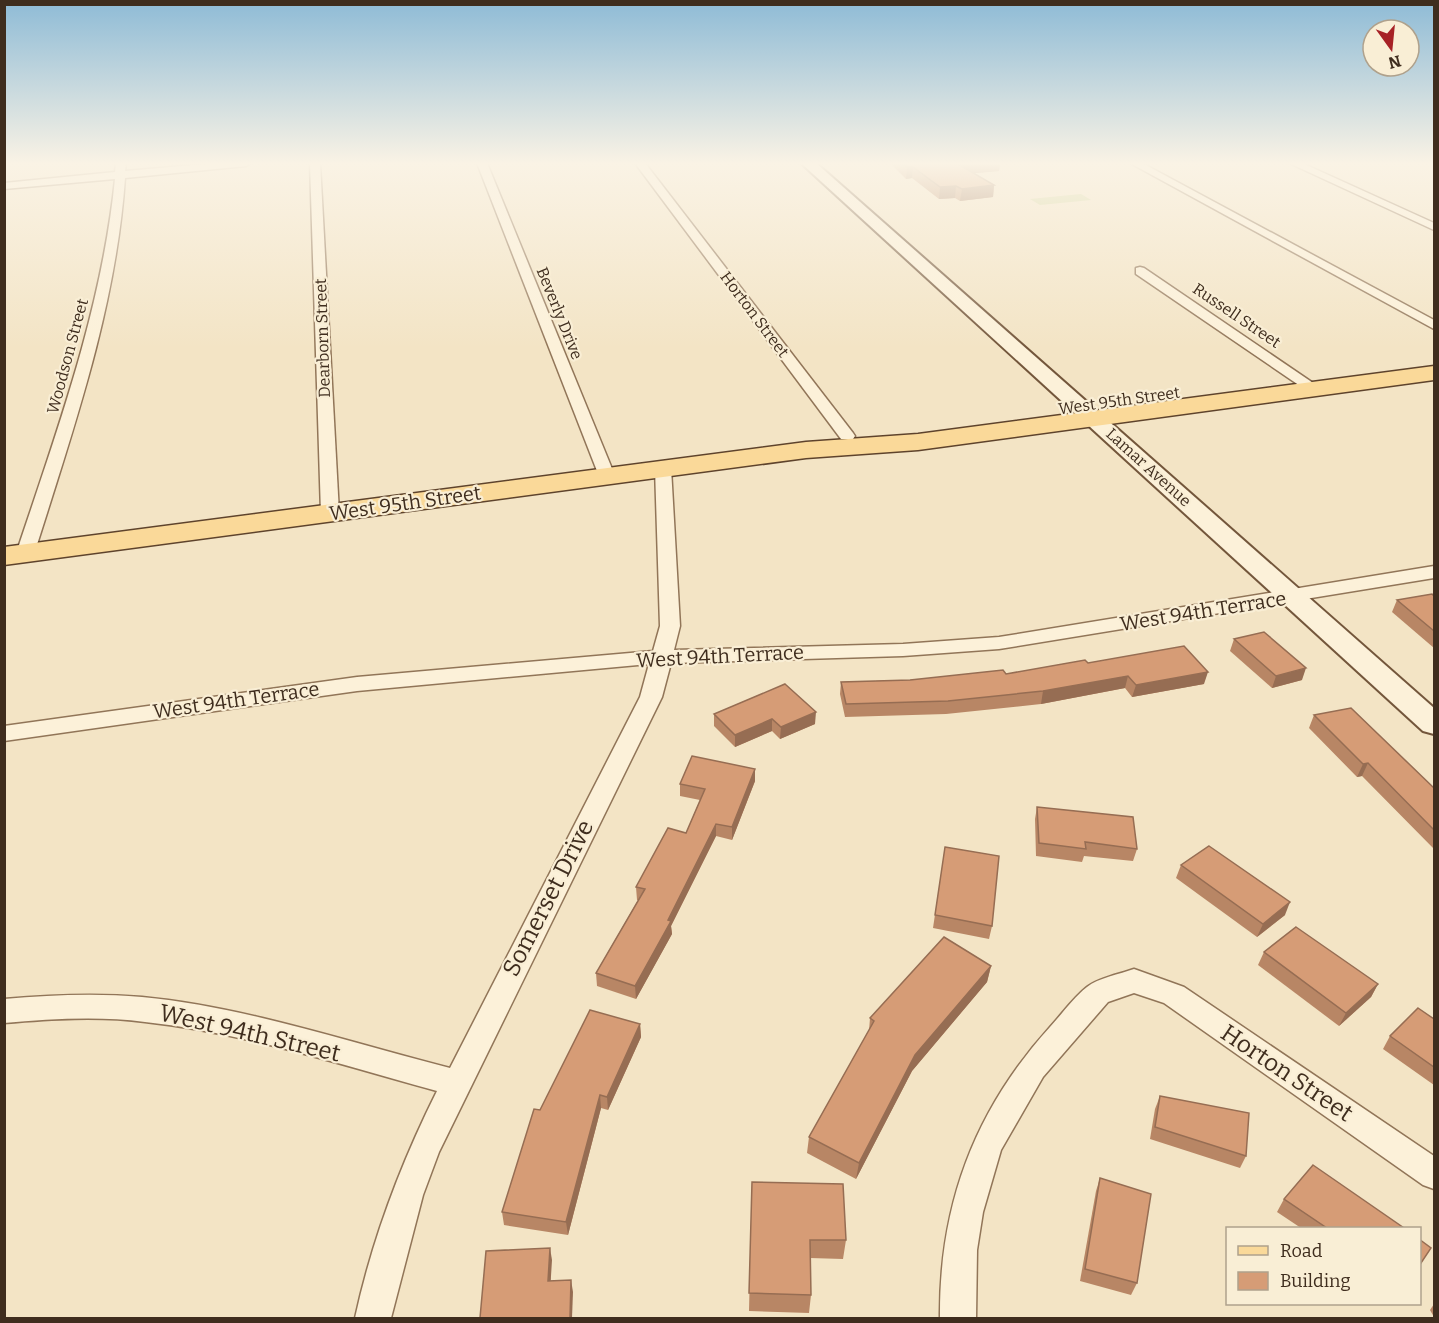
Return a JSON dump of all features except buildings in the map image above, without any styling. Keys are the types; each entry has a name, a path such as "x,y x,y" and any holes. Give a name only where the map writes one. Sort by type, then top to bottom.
{"main road":[{"name":"West 95th Street","path":"806,450 847,436 1088,412 1304,383 1434,358"},
{"name":"West 95th Street","path":"1304,383 1434,373"},
{"name":"West 95th Street","path":"15,555 806,450 918,442 1088,412"}],"street":[{"name":"Woodson Street","path":"15,555 80,382 98,313 115,225"},
{"name":"Dearborn Street","path":"318,225 330,513"},
{"name":"Beverly Drive","path":"507,225 607,476"},
{"name":"Horton Street","path":"687,225 847,436"},
{"name":"Lamar Avenue","path":"877,225 1434,724"},
{"path":"1249,225 1434,325"},
{"name":"Russell Street","path":"1140,271 1304,383"},
{"name":"Somerset Drive","path":"373,1318 407,1195 425,1148 651,697 670,626 663,468"},
{"name":"West 94th Terrace","path":"4,734 357,684 717,653 903,650 999,643 1434,572"},
{"name":"Horton Street","path":"958,1318 960,1251 966,1212 987,1145 1032,1068 1098,994 1134,981 1174,995 1434,1174"},
{"name":"West 94th Street","path":"4,1011 84,1006 161,1011 210,1020 456,1083"}]}
